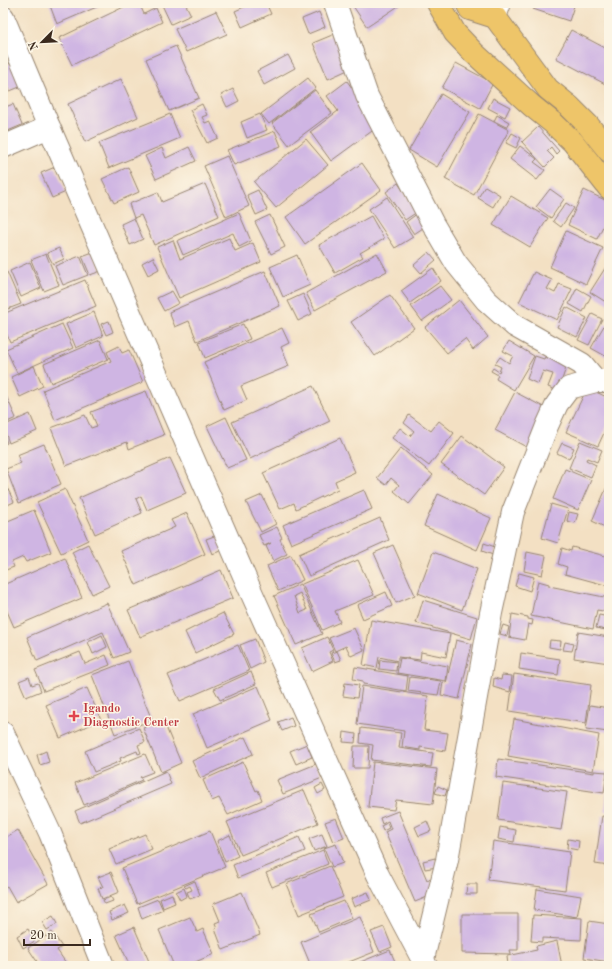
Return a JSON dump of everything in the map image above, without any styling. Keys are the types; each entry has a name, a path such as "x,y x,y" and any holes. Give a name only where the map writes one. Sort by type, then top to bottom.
{"main road":[{"path":"438,3 455,33 573,142 609,188"},
{"path":"467,3 470,9 497,10 548,89 569,106 588,125 609,151"}],"street":[{"path":"335,3 367,96 433,224 456,263 486,300 515,326 582,364 603,381"},
{"path":"3,17 49,127 255,602 378,875 424,963"},
{"path":"3,147 49,127"},
{"path":"424,963 447,860 491,612 512,512 557,404 569,388 603,381"},
{"path":"3,733 50,833 103,966"}],"building":[{"path":"49,3 106,3 57,24"},
{"path":"132,3 139,3 144,14 156,8 162,22 72,65 59,38"},
{"path":"167,3 185,3 191,15 171,24 162,5"},
{"path":"253,3 266,3 271,14 242,27 235,11"},
{"path":"310,3 321,3 312,7"},
{"path":"351,3 403,3 367,27"},
{"path":"535,3 575,3 569,21 533,9"},
{"path":"216,11 227,34 186,52 175,29"},
{"path":"319,12 325,27 308,34 302,19"},
{"path":"571,30 609,50 609,86 556,58"},
{"path":"337,33 352,68 328,79 313,43"},
{"path":"176,46 199,98 169,111 146,59"},
{"path":"288,55 295,68 264,85 257,71"},
{"path":"11,63 22,86 10,91 3,77 3,66"},
{"path":"456,63 493,83 480,108 442,88"},
{"path":"308,78 316,88 269,124 261,114"},
{"path":"121,79 138,117 85,142 68,104"},
{"path":"347,81 379,126 331,161 310,132 338,111 327,96"},
{"path":"233,89 239,101 227,107 221,95"},
{"path":"315,90 332,113 289,145 272,123"},
{"path":"441,94 470,112 437,167 409,150"},
{"path":"493,98 510,107 505,117 488,108"},
{"path":"13,104 22,125 3,133 3,108"},
{"path":"202,104 207,115 202,117 205,123 210,121 218,138 207,143 190,110"},
{"path":"170,114 180,138 109,168 99,143"},
{"path":"260,114 267,130 247,138 241,122"},
{"path":"479,114 509,130 474,195 445,179"},
{"path":"497,115 509,122 506,127 494,121"},
{"path":"538,127 559,151 556,154 551,147 547,151 554,158 545,167 522,142"},
{"path":"275,131 281,146 234,165 227,150"},
{"path":"512,133 521,138 516,148 506,143"},
{"path":"306,139 328,165 276,208 254,182"},
{"path":"520,146 537,159 534,162 545,170 537,180 510,159"},
{"path":"189,147 196,161 156,179 145,156 162,148 166,158"},
{"path":"227,156 249,206 226,217 204,166"},
{"path":"362,163 381,190 305,244 286,217"},
{"path":"55,167 66,192 52,198 41,173"},
{"path":"128,167 139,192 114,203 102,179"},
{"path":"398,183 417,212 405,220 386,192"},
{"path":"205,184 219,216 154,245 141,215 134,218 129,204 158,192 162,202"},
{"path":"485,186 500,195 493,207 478,198"},
{"path":"550,189 564,199 551,218 536,207"},
{"path":"258,190 267,210 256,215 247,195"},
{"path":"584,190 609,202 609,227 604,224 597,239 568,225"},
{"path":"511,196 548,218 530,247 493,225"},
{"path":"387,197 413,237 395,248 369,209"},
{"path":"566,203 574,208 561,227 553,221"},
{"path":"239,213 251,241 239,247 233,233 183,255 177,241"},
{"path":"418,213 426,226 414,234 406,222"},
{"path":"270,215 285,247 271,254 255,222"},
{"path":"371,216 384,239 360,253 363,257 335,273 319,245"},
{"path":"134,218 143,239 130,245 121,224"},
{"path":"566,231 603,248 586,284 550,267"},
{"path":"229,238 235,251 253,243 261,262 179,298 157,247 173,240 180,259"},
{"path":"59,248 64,259 53,264 47,253"},
{"path":"93,252 101,271 90,275 82,256"},
{"path":"429,252 436,260 421,273 414,265"},
{"path":"377,253 387,271 315,310 306,293"},
{"path":"46,254 59,285 44,291 31,260"},
{"path":"297,255 310,285 283,297 270,267"},
{"path":"80,256 88,275 63,285 55,266"},
{"path":"153,257 159,269 148,275 142,263"},
{"path":"30,262 41,288 21,297 10,271"},
{"path":"609,262 609,304 590,292"},
{"path":"433,268 441,281 410,303 401,291"},
{"path":"265,271 280,306 197,341 189,321 175,327 169,312"},
{"path":"7,272 21,304 8,309 7,307 3,308 3,273"},
{"path":"534,272 552,280 547,289 555,293 559,284 572,289 557,320 519,302"},
{"path":"85,280 96,306 10,342 3,325 3,314"},
{"path":"440,286 451,300 422,321 411,306"},
{"path":"577,288 591,296 583,312 569,304"},
{"path":"172,291 179,303 164,311 157,298"},
{"path":"303,294 312,314 298,321 288,301"},
{"path":"390,295 414,328 375,356 351,322"},
{"path":"459,300 488,337 473,350 465,339 447,353 425,327"},
{"path":"566,307 587,318 577,337 557,327"},
{"path":"94,312 103,336 76,348 66,324"},
{"path":"592,314 602,319 589,345 578,340"},
{"path":"109,321 113,332 106,335 101,324"},
{"path":"62,324 73,348 17,373 6,349"},
{"path":"243,324 250,339 205,358 199,342"},
{"path":"605,324 609,326 609,358 591,348"},
{"path":"282,328 289,343 281,347 289,366 241,386 247,400 224,410 204,362"},
{"path":"100,340 108,359 51,383 44,364"},
{"path":"509,341 534,356 514,390 496,379 498,375 491,371 493,368 499,372 501,367 495,364 500,357 509,363 513,356 503,351"},
{"path":"119,346 122,353 129,350 143,382 55,420 43,390 111,361 107,352"},
{"path":"535,356 544,359 545,357 567,365 558,391 548,387 553,374 543,371 538,384 527,379"},
{"path":"34,366 43,386 20,397 11,377"},
{"path":"313,386 330,421 250,459 232,422"},
{"path":"587,388 609,398 609,422 598,446 566,432"},
{"path":"3,389 16,418 3,424"},
{"path":"146,391 164,435 129,449 127,442 66,466 51,428 85,415 91,428 97,426 91,412"},
{"path":"515,392 551,411 530,449 495,430"},
{"path":"30,414 37,431 9,443 3,426"},
{"path":"409,415 431,431 439,421 454,433 429,466 392,438 400,428 410,436 414,431 404,423"},
{"path":"226,417 246,460 227,468 207,426"},
{"path":"3,433 7,443 3,445"},
{"path":"462,436 504,467 484,495 441,464"},
{"path":"340,438 355,472 335,481 338,489 296,509 294,503 280,509 263,473"},
{"path":"580,441 602,450 597,462 587,458 586,460 596,465 591,477 569,468"},
{"path":"562,443 574,448 569,459 557,453"},
{"path":"44,444 61,484 19,503 6,469 21,463 17,455"},
{"path":"401,448 433,475 409,504 394,491 399,485 391,478 386,485 377,478"},
{"path":"170,458 186,493 147,510 141,496 136,499 142,513 95,534 79,498"},
{"path":"565,469 591,480 578,510 553,499"},
{"path":"3,479 14,502 3,507"},
{"path":"609,482 609,529 592,521"},
{"path":"65,489 88,540 61,553 37,502"},
{"path":"364,490 372,509 291,544 283,525"},
{"path":"438,494 491,518 477,550 424,526"},
{"path":"262,495 276,524 261,532 246,502"},
{"path":"551,504 568,509 558,543 542,538"},
{"path":"34,510 51,552 26,562 23,557 12,562 14,567 3,571 3,523"},
{"path":"569,512 578,514 575,523 567,521"},
{"path":"187,513 205,554 136,585 121,551 175,527 171,520"},
{"path":"380,518 389,540 309,576 299,554"},
{"path":"277,527 282,538 280,539 287,554 273,561 266,546 271,543 264,546 259,535"},
{"path":"217,535 223,550 212,554 206,539"},
{"path":"484,543 495,547 493,555 482,551"},
{"path":"88,544 109,586 92,594 72,552"},
{"path":"393,545 415,595 396,603 374,553"},
{"path":"572,547 609,557 609,586 565,574 567,567 558,564 562,548 571,551"},
{"path":"433,552 477,569 462,610 418,593"},
{"path":"527,552 546,556 542,575 524,571"},
{"path":"291,555 303,580 278,591 267,566"},
{"path":"65,558 82,598 14,627 3,602 3,585"},
{"path":"358,560 374,595 335,611 340,622 322,630 302,584"},
{"path":"221,570 233,598 140,637 128,610"},
{"path":"519,573 534,577 530,591 515,586"},
{"path":"538,581 549,584 549,586 609,598 609,612 597,610 593,629 531,616"},
{"path":"300,584 322,634 296,645 274,596","holes":["300,593 307,610 300,613 294,596"]},
{"path":"386,592 392,606 363,619 357,605"},
{"path":"423,600 477,617 471,639 416,623"},
{"path":"107,603 129,652 114,658 103,632 37,661 27,637"},
{"path":"223,613 234,634 195,653 185,632"},
{"path":"512,614 528,617 528,619 533,620 532,625 528,624 525,640 509,637"},
{"path":"599,615 609,617 606,630 596,628"},
{"path":"371,620 450,634 446,657 421,652 420,660 398,657 398,661 379,657 377,668 363,665"},
{"path":"503,625 509,627 507,636 500,634"},
{"path":"354,628 364,650 351,656 346,646 335,651 329,638"},
{"path":"578,632 609,637 609,663 574,658"},
{"path":"102,635 107,647 93,654 88,642"},
{"path":"327,637 333,650 329,652 333,661 312,671 302,648"},
{"path":"255,639 264,662 250,669 240,645"},
{"path":"456,640 472,644 459,699 441,695 443,682 446,683"},
{"path":"550,640 561,641 560,649 549,647"},
{"path":"565,642 574,644 572,651 563,650"},
{"path":"238,645 249,671 180,701 168,675"},
{"path":"337,651 341,660 335,662 331,653"},
{"path":"80,652 85,664 106,655 110,665 44,691 35,670"},
{"path":"521,653 560,659 558,675 519,669"},
{"path":"400,658 448,666 446,681 397,673"},
{"path":"380,660 397,662 396,671 379,669"},
{"path":"128,661 152,720 115,734 92,675"},
{"path":"355,667 408,676 406,691 363,684 363,681 353,679"},
{"path":"251,672 256,684 220,700 214,689"},
{"path":"514,674 591,685 586,723 509,711"},
{"path":"502,675 512,676 510,692 493,687 494,678 501,680"},
{"path":"29,677 32,685 38,683 41,691 26,697 19,681"},
{"path":"410,677 441,681 438,695 408,691"},
{"path":"345,683 359,685 357,698 343,696"},
{"path":"258,686 272,720 207,748 193,714"},
{"path":"362,686 428,696 424,730 448,733 445,751 420,747 420,750 402,747 404,731 357,724"},
{"path":"87,688 101,720 60,738 46,705"},
{"path":"590,705 609,708 608,732 586,729"},
{"path":"291,717 294,726 282,731 278,722"},
{"path":"514,719 599,735 593,771 508,756"},
{"path":"163,720 181,763 161,772 143,728"},
{"path":"139,728 145,742 138,745 141,753 138,754 137,751 120,758 121,761 94,772 85,751"},
{"path":"361,728 401,733 399,748 433,753 431,767 371,760 373,745 360,743"},
{"path":"344,732 356,734 355,743 343,742"},
{"path":"245,737 253,754 200,778 192,761"},
{"path":"307,744 312,757 296,764 290,751"},
{"path":"354,746 369,746 368,768 353,768"},
{"path":"46,751 49,762 40,765 37,755"},
{"path":"145,754 153,772 140,777 142,780 84,805 75,783"},
{"path":"498,759 594,773 594,771 607,772 604,793 496,777"},
{"path":"243,762 256,791 258,790 262,800 228,815 219,798 212,801 203,780"},
{"path":"373,762 437,769 433,804 396,800 394,810 368,807"},
{"path":"316,764 322,778 283,794 277,780"},
{"path":"166,771 171,784 80,823 75,811"},
{"path":"503,783 567,792 561,830 498,820"},
{"path":"322,784 325,790 318,794 315,788"},
{"path":"438,786 447,790 445,796 435,793"},
{"path":"304,790 318,823 241,855 227,822"},
{"path":"607,792 609,792 609,812 605,811"},
{"path":"398,811 427,880 431,878 437,893 415,902 385,832 391,829 388,821 382,824 380,818"},
{"path":"602,816 609,817 609,866 595,864"},
{"path":"336,818 344,838 333,842 325,822"},
{"path":"427,821 431,831 419,836 415,827"},
{"path":"387,823 389,828 383,831 381,826"},
{"path":"500,827 516,830 514,842 498,839"},
{"path":"18,830 48,884 16,902 7,886 4,888 3,887 3,839"},
{"path":"210,831 225,867 137,904 122,868"},
{"path":"145,834 152,849 116,864 109,849"},
{"path":"322,834 327,846 314,851 309,839"},
{"path":"230,835 238,856 225,862 217,841"},
{"path":"299,837 305,851 238,878 233,865"},
{"path":"568,839 579,841 578,850 567,848"},
{"path":"493,841 570,852 565,890 488,880"},
{"path":"336,844 343,863 332,867 324,848"},
{"path":"323,850 328,864 272,887 266,873"},
{"path":"435,858 437,867 425,869 423,861"},
{"path":"330,866 343,897 299,915 286,884"},
{"path":"111,872 119,892 102,899 98,888 103,887 98,877"},
{"path":"195,881 200,895 190,899 187,892 192,890 190,886 186,888 184,886"},
{"path":"467,884 477,884 477,894 466,894"},
{"path":"184,888 187,896 180,900 176,892"},
{"path":"537,889 581,896 577,917 534,910"},
{"path":"242,892 260,935 223,950 215,929 217,928 215,923 220,921 213,904"},
{"path":"368,892 371,900 354,907 351,899"},
{"path":"172,894 175,903 163,908 160,899"},
{"path":"111,897 113,901 105,904 103,900"},
{"path":"158,899 163,910 142,919 138,907"},
{"path":"344,901 352,918 319,932 311,914"},
{"path":"125,905 129,913 112,920 109,912"},
{"path":"462,914 518,914 518,950 510,950 511,954 462,953"},
{"path":"533,915 582,918 581,940 542,938 542,942 531,941"},
{"path":"53,916 57,924 47,930 42,922"},
{"path":"190,917 197,932 203,929 214,954 186,966 174,966 159,930"},
{"path":"360,917 374,952 339,966 311,966 301,942"},
{"path":"589,921 609,924 609,962 584,958"},
{"path":"134,927 151,966 130,966 116,935"},
{"path":"384,927 392,947 380,952 371,932"},
{"path":"28,929 35,941 23,948 17,936"},
{"path":"52,932 62,947 57,950 66,963 62,966 40,966 28,948"},
{"path":"557,941 562,966 508,966 507,956 537,950 536,946"},
{"path":"390,950 397,966 359,966 358,963"}],"place":[{"name":"Igando Diagnostic Center","path":"74,716"}]}
